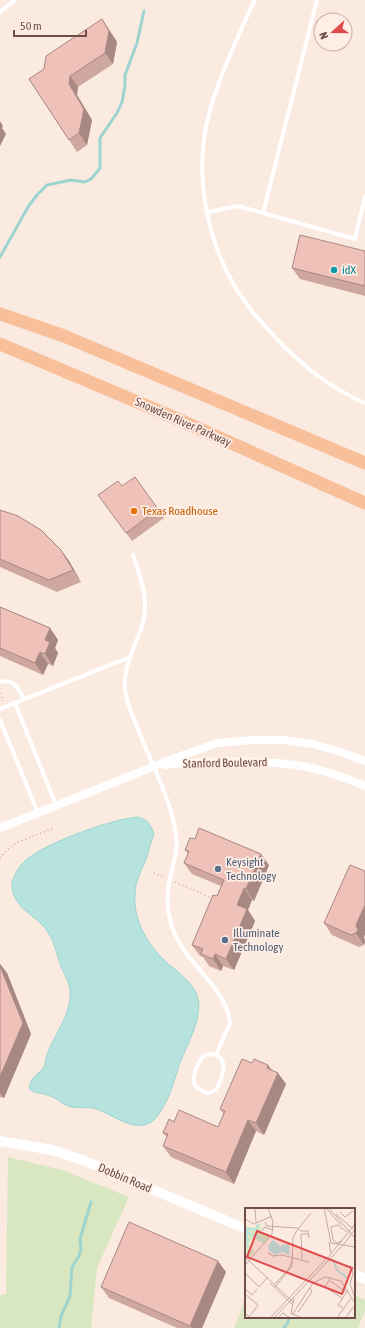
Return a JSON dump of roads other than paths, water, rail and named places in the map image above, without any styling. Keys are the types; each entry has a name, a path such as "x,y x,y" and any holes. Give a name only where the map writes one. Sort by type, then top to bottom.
{"main road":[{"path":"0,307 64,336 365,463"},
{"path":"0,314 64,336"},
{"name":"Snowden River Parkway","path":"0,344 173,417 365,503"},
{"path":"0,349 46,363"}],"street":[{"name":"Stanford Boulevard","path":"0,828 217,743 255,740 283,740 312,744 341,752 365,761"},
{"name":"Stanford Boulevard","path":"153,767 198,762 254,760 307,767 334,774 365,786"},
{"name":"Dobbin Road","path":"0,1141 52,1150 80,1159 245,1229"},
{"path":"355,1274 365,1279"}],"lane":[{"path":"0,12 15,0"},
{"path":"255,0 220,79 206,127 203,172 208,212 216,245 234,285 246,303 282,345 305,366 328,383 351,397 365,402"},
{"path":"263,213 317,0"},
{"path":"208,212 238,206 355,239 365,196"},
{"path":"134,555 141,580 145,604 142,625 130,657 125,679 127,699 165,795 176,833 176,854 168,890 169,913 173,932 186,954 218,992 225,1004 229,1017 230,1023 216,1055"},
{"path":"0,709 130,657"},
{"path":"0,682 10,682 16,685 24,699"},
{"path":"15,703 56,806"},
{"path":"0,720 38,813"},
{"path":"207,1055 216,1055 222,1059 224,1068 216,1090 208,1093 198,1089 194,1083 194,1075 201,1059 207,1055"}],"water":[{"path":"138,817 149,823 154,834 147,857 137,880 135,889 136,913 142,930 152,947 165,961 189,982 196,993 199,1004 195,1026 166,1101 154,1120 149,1123 134,1125 126,1123 93,1108 71,1107 65,1105 50,1096 30,1090 29,1088 33,1078 43,1069 45,1065 47,1054 69,1007 70,990 51,937 45,928 15,899 12,884 17,871 25,861 47,847 96,827"}],"waterway":[{"path":"0,257 28,207 47,185 71,180 85,182 91,179 100,168 100,138 117,113 122,102 125,86 125,75 137,43 144,11"},
{"path":"59,1328 61,1316 70,1296 72,1267 79,1256 81,1249 80,1239 91,1202"},
{"path":"284,1328 289,1318"}],"place":[{"name":"idX","path":"334,270"},
{"name":"Texas Roadhouse","path":"134,511"},
{"name":"Keysight Technology","path":"218,869"},
{"name":"Illuminate Technology","path":"225,940"}]}
